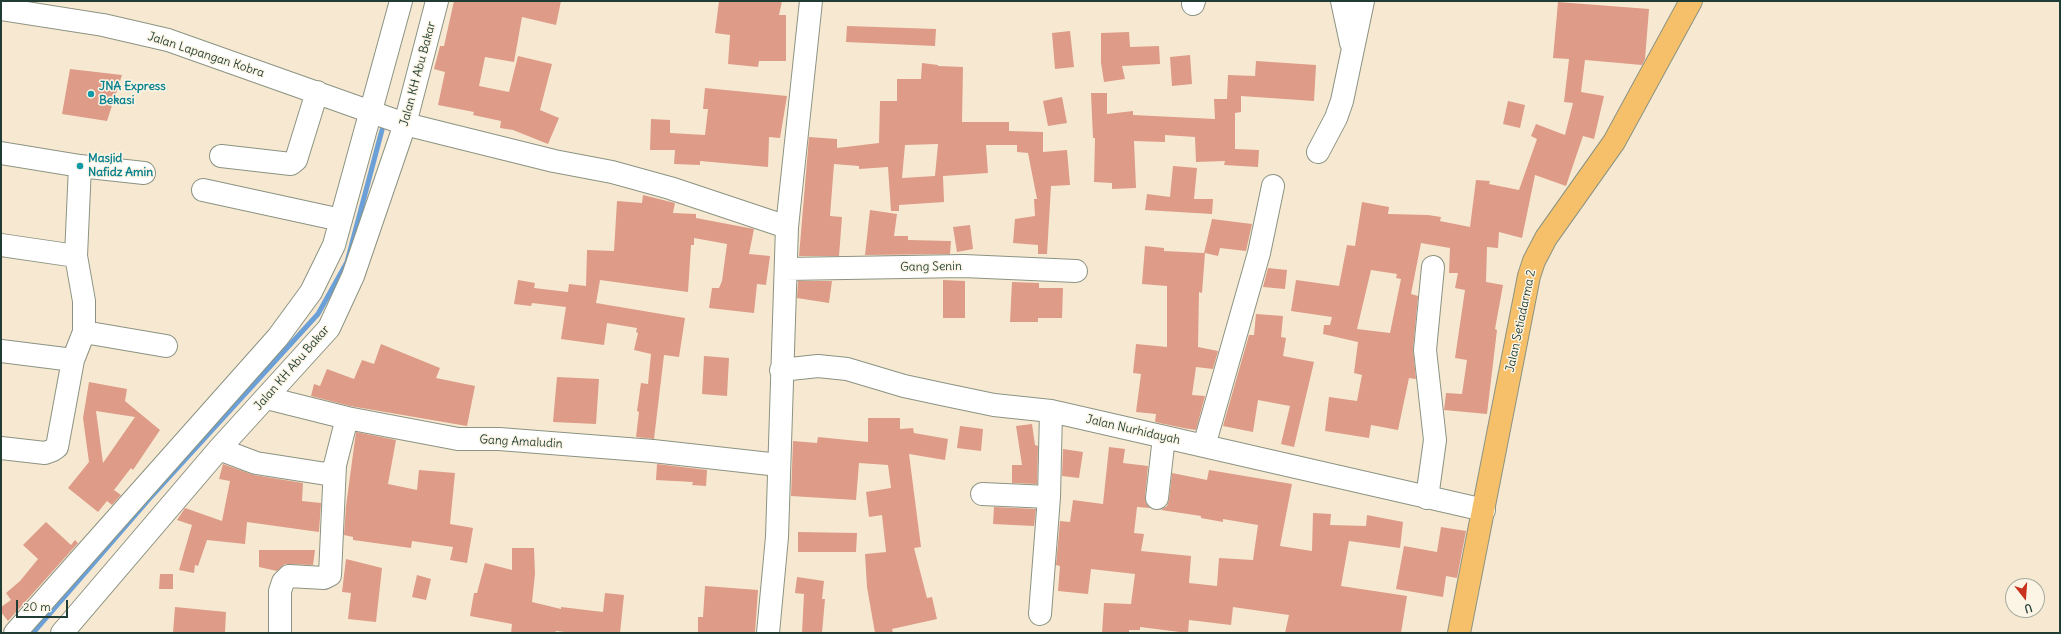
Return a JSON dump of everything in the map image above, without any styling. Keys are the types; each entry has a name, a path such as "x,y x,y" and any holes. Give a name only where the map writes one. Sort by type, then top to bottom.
{"main road":[{"name":"Jalan Setiadarma 2","path":"1459,633 1529,276 1534,261 1546,238 1614,142 1691,1"}],"street":[{"path":"15,633 278,337 311,292 334,245 401,1"},
{"name":"Jalan KH Abu Bakar","path":"62,633 219,449 267,398 329,328 353,276 405,124 437,1"},
{"path":"768,633 777,537 781,370 787,227 811,1"},
{"path":"1342,1 1353,50"},
{"path":"1318,152 1336,118 1342,101 1363,1"},
{"name":"Jalan Lapangan Kobra","path":"1,9 103,25 168,40 405,124 554,161 612,172 670,188 787,227"},
{"path":"221,156 291,164 296,160 317,92"},
{"path":"1,153 80,166 144,173"},
{"path":"1,448 45,453 53,450 57,446 72,360 84,332 84,301 76,256 80,166"},
{"path":"1204,446 1259,253 1273,186"},
{"path":"203,190 341,220"},
{"path":"1,245 76,256"},
{"name":"Gang Senin","path":"786,269 964,266 1076,271"},
{"path":"1427,498 1435,440 1425,350 1433,268"},
{"path":"84,332 166,346"},
{"path":"1,351 72,360"},
{"name":"Jalan Nurhidayah","path":"781,370 818,366 847,368 904,386 987,404 1051,411 1484,510"},
{"name":"Gang Amaludin","path":"267,398 347,418 458,439 499,438 779,465"},
{"path":"1040,614 1049,497 1051,411"},
{"path":"219,449 256,463 327,474 333,470 335,465 347,418"},
{"path":"1157,498 1164,437"},
{"path":"280,633 280,591 283,582 289,576 324,578 330,575 335,465"},
{"path":"982,494 1049,497"}],"building":[{"path":"454,1 561,1 556,25 522,17 514,62 485,57 479,86 509,92 518,56 552,64 540,110 559,118 548,144 513,130 500,128 501,121 473,115 474,112 438,105 445,72 434,69 440,46 444,46"},
{"path":"719,1 782,1 779,15 786,15 786,61 759,61 758,67 728,64 730,35 715,33"},
{"path":"1558,2 1649,9 1645,59 1642,65 1585,60 1581,92 1604,96 1594,139 1583,136 1566,186 1535,175 1522,238 1499,232 1498,248 1487,247 1486,282 1503,285 1495,329 1497,330 1487,414 1444,410 1446,393 1462,394 1467,360 1455,358 1465,290 1455,288 1458,273 1449,273 1450,248 1421,243 1411,294 1418,296 1413,349 1416,379 1409,378 1398,430 1371,425 1369,438 1325,431 1329,397 1357,401 1362,375 1354,373 1358,342 1323,334 1324,325 1330,325 1332,317 1291,311 1296,280 1339,286 1347,245 1355,246 1362,202 1389,207 1388,214 1428,215 1441,217 1440,221 1470,227 1476,180 1490,181 1489,184 1519,190 1537,139 1531,136 1536,124 1565,135 1573,103 1564,102 1569,59 1553,58","holes":["1371,270 1397,274 1396,278 1401,279 1390,333 1357,329"]},
{"path":"847,26 936,29 935,46 846,42"},
{"path":"1070,31 1074,67 1055,69 1052,33"},
{"path":"1129,32 1130,47 1159,46 1160,64 1122,66 1125,79 1104,82 1101,63 1101,33"},
{"path":"1190,55 1192,84 1172,86 1170,57"},
{"path":"1256,61 1316,65 1314,101 1241,96 1241,112 1235,113 1235,149 1259,150 1258,167 1224,165 1225,161 1196,162 1195,137 1165,135 1165,142 1134,141 1136,188 1112,189 1112,183 1094,182 1095,138 1093,138 1091,93 1107,93 1107,114 1133,111 1133,115 1215,119 1214,99 1227,99 1228,75 1255,76"},
{"path":"922,63 938,66 963,67 962,122 1009,122 1009,131 1043,132 1043,152 1067,150 1070,185 1051,186 1047,254 1038,254 1038,245 1013,243 1015,219 1035,216 1034,199 1037,199 1028,153 1017,152 1017,145 986,145 988,173 943,176 944,202 899,205 899,211 891,211 888,167 859,169 859,166 834,164 830,216 842,217 839,256 799,256 809,137 837,139 837,148 879,143 880,101 897,101 897,79 921,79","holes":["938,144 935,176 902,178 905,145"]},
{"name":"JNA Express Bekasi","path":"70,69 122,75 107,121 62,114"},
{"path":"705,88 787,96 780,138 769,137 768,167 700,161 700,165 674,164 675,150 650,150 651,119 670,120 670,133 705,135 708,109 703,109"},
{"path":"1062,97 1067,123 1048,126 1043,101"},
{"path":"1508,101 1525,105 1520,128 1503,124"},
{"path":"1173,166 1197,168 1194,199 1213,199 1212,214 1145,210 1147,194 1170,197"},
{"path":"643,195 675,203 673,213 696,214 696,218 754,229 749,254 770,256 766,285 757,284 754,313 709,308 712,288 719,288 722,281 727,244 694,238 694,245 691,245 688,292 600,280 596,303 685,318 679,357 664,355 654,439 636,437 639,412 637,411 641,383 648,384 651,354 634,350 638,333 636,332 637,328 607,323 604,345 561,339 566,307 532,303 531,306 514,304 518,280 535,283 534,288 568,292 569,284 586,286 587,250 614,251 617,201 642,203"},
{"path":"870,210 897,214 894,236 908,236 908,240 951,241 950,254 865,255"},
{"path":"1212,219 1252,224 1246,251 1220,248 1218,256 1205,253 1202,293 1199,292 1198,347 1218,351 1213,369 1196,367 1192,395 1205,396 1196,430 1155,422 1156,414 1136,412 1141,374 1133,373 1136,344 1167,347 1167,286 1142,284 1145,246 1164,248 1164,251 1204,253"},
{"path":"970,225 973,249 957,252 953,227"},
{"path":"1268,268 1287,270 1285,289 1263,287"},
{"path":"943,280 965,281 965,318 943,318"},
{"path":"798,281 832,281 829,303 797,298"},
{"path":"1012,282 1039,283 1039,288 1063,288 1062,318 1038,318 1038,322 1010,322"},
{"path":"1256,314 1283,316 1281,337 1286,338 1283,356 1314,362 1294,447 1281,444 1290,406 1258,400 1253,432 1223,426 1249,335 1254,335"},
{"path":"381,344 440,368 436,378 475,386 467,426 350,406 311,396 314,384 320,386 327,369 354,379 362,360 374,364"},
{"path":"704,356 729,358 727,396 702,394"},
{"path":"557,377 599,379 596,424 553,422"},
{"path":"89,382 127,389 125,401 160,430 133,470 131,468 114,490 121,495 112,505 107,501 98,512 68,488 89,462 83,418","holes":["96,411 135,417 103,463"]},
{"path":"868,418 900,418 900,429 913,428 914,433 948,439 945,460 909,454 921,547 914,548 927,598 932,597 937,619 892,629 893,633 875,633 867,587 865,554 886,552 882,515 869,517 866,492 891,488 888,465 859,463 856,500 791,496 793,441 817,443 818,437 868,442"},
{"path":"1032,424 1035,445 1038,446 1037,484 1012,483 1012,465 1022,465 1016,426"},
{"path":"960,426 983,429 981,451 957,448"},
{"path":"356,432 396,440 388,484 417,490 419,470 455,473 450,524 473,528 467,563 450,560 453,547 412,541 411,548 353,540 353,537 344,535 346,506"},
{"path":"1109,447 1125,449 1123,463 1148,466 1145,497 1146,503 1150,508 1137,507 1134,533 1144,534 1141,551 1191,556 1189,583 1217,586 1219,558 1253,560 1258,525 1223,519 1223,522 1201,518 1201,516 1161,510 1167,506 1169,500 1172,473 1207,480 1209,470 1292,484 1280,546 1312,551 1313,513 1331,514 1330,525 1366,526 1367,515 1403,522 1400,548 1349,541 1341,586 1407,596 1401,633 1285,633 1289,615 1233,607 1231,625 1189,620 1188,633 1140,627 1140,630 1129,630 1129,633 1102,633 1104,603 1131,604 1135,574 1091,569 1088,594 1058,591 1060,566 1056,565 1060,521 1070,522 1073,500 1103,504"},
{"path":"1063,449 1083,452 1079,478 1062,476"},
{"path":"223,464 254,475 303,483 302,501 321,503 319,532 247,522 245,544 207,540 198,566 195,565 194,573 179,570 192,525 177,520 185,508 222,521 230,481 219,479"},
{"path":"657,464 707,470 706,486 692,485 693,482 656,480"},
{"path":"994,507 1036,509 1034,526 993,524"},
{"path":"46,522 71,545 75,540 78,543 8,621 1,612 1,607 11,600 6,593 20,581 38,559 23,545"},
{"path":"1441,527 1466,531 1457,578 1446,576 1443,597 1396,589 1404,546 1437,552"},
{"path":"798,532 857,533 856,552 798,552"},
{"path":"512,548 534,548 535,574 532,602 561,609 561,607 603,612 605,593 624,595 620,633 574,633 556,631 555,633 511,633 512,624 470,616 474,593 477,593 485,563 512,570"},
{"path":"259,550 315,550 313,565 285,564 277,571 259,567"},
{"path":"346,559 382,568 376,622 348,619 351,593 342,592"},
{"path":"160,574 173,574 173,589 159,589"},
{"path":"417,575 431,579 426,600 412,597"},
{"path":"797,577 824,581 822,599 825,599 822,633 802,633 804,594 795,593"},
{"path":"705,586 758,590 755,633 698,633 698,617 703,617"},
{"path":"175,607 226,612 225,633 173,633"}],"waterway":[{"path":"33,633 149,499 318,314 347,262 382,130"}],"place":[{"name":"JNA Express Bekasi","path":"91,94"},
{"name":"Masjid Nafidz Amin","path":"80,166"}]}
